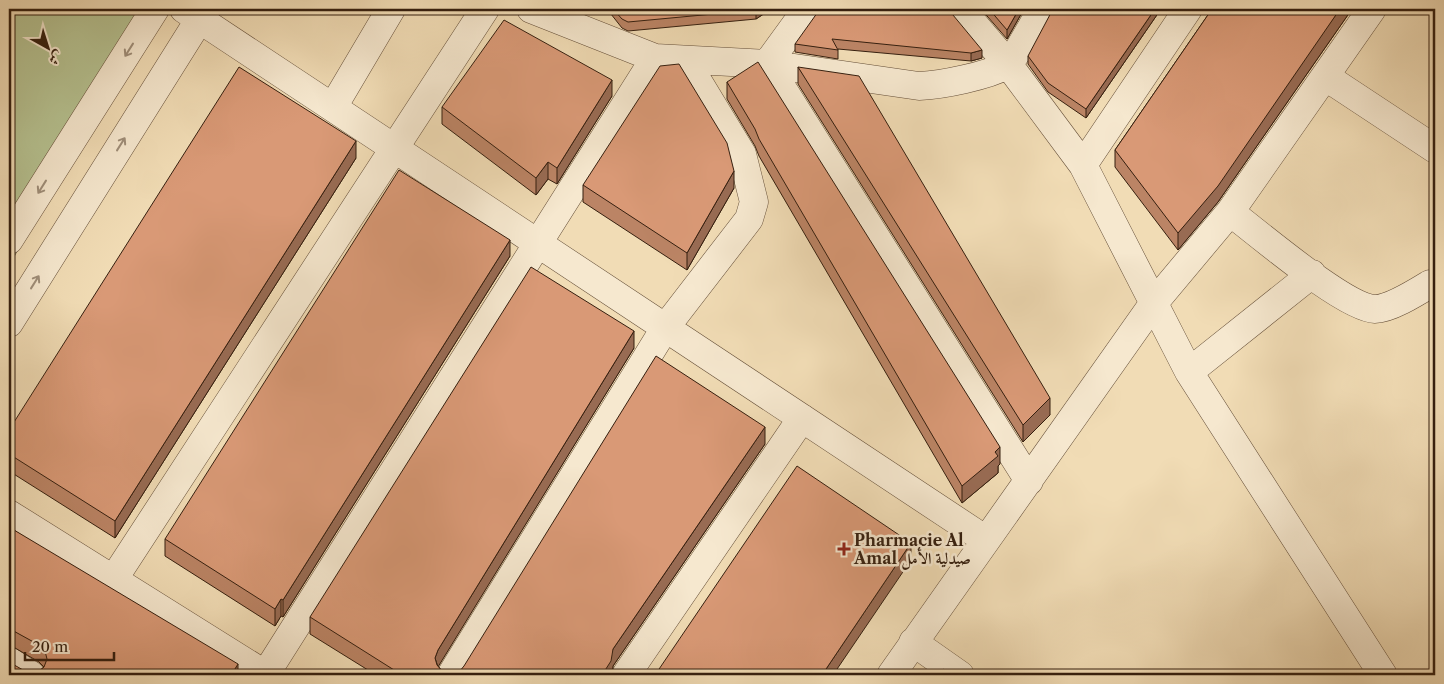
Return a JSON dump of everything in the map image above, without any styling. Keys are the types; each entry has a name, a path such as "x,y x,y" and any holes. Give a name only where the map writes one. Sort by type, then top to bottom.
{"street":[{"path":"9,240 155,9"},
{"path":"333,107 391,9"},
{"path":"113,580 485,9"},
{"path":"767,64 807,9"},
{"path":"961,9 1008,64 1083,165 1188,372 1383,675"},
{"path":"544,11 655,58 767,64 919,86 967,78 1008,64 1042,9"},
{"path":"1083,165 1188,9"},
{"path":"890,675 1029,481 1152,304 1230,212 1372,9"},
{"path":"9,324 197,12 394,148 986,540"},
{"path":"9,514 266,675 655,58"},
{"path":"451,675 666,328 749,219 754,202 742,154 685,60"},
{"path":"767,64 1029,481"},
{"path":"1326,77 1435,149"},
{"path":"1230,212 1333,291 1359,306 1376,309 1412,295 1430,284 1435,284"},
{"path":"1188,372 1312,274"},
{"path":"626,675 802,418"},
{"path":"913,642 960,675"},
{"path":"9,661 31,675"}],"green space":[{"path":"9,9 148,9 9,266"}],"building":[{"path":"613,9 758,9 628,22 622,19"},
{"path":"820,9 948,9 982,50 971,53 832,39 838,50 795,44"},
{"path":"989,9 1019,9 1007,30"},
{"path":"1053,9 1155,9 1086,109 1048,83 1028,56"},
{"path":"1212,9 1340,9 1218,186 1178,233 1115,150"},
{"path":"504,20 612,80 557,168 548,162 536,178 442,107"},
{"path":"758,62 1000,447 995,452 998,456 962,486 727,82"},
{"path":"679,64 727,143 734,171 687,253 583,185 660,66"},
{"path":"239,67 356,141 115,521 9,454 9,430"},
{"path":"798,67 859,76 1050,398 1023,425"},
{"path":"399,170 510,240 283,600 281,599 275,609 165,539"},
{"path":"531,267 634,331 438,650 435,658 437,665 442,671 451,674 459,672 464,666 656,356 765,427 613,649 611,661 602,675 402,675 310,617"},
{"path":"797,466 911,543 822,675 655,675"},
{"path":"9,527 238,664 233,672 238,675 9,675 9,662 30,674 38,672 44,667 47,659 45,651 39,645 9,629"},
{"path":"943,669 951,675 938,675"}],"place":[{"name":"Pharmacie Al Amal صيدلية الأمل","path":"844,549"}]}
